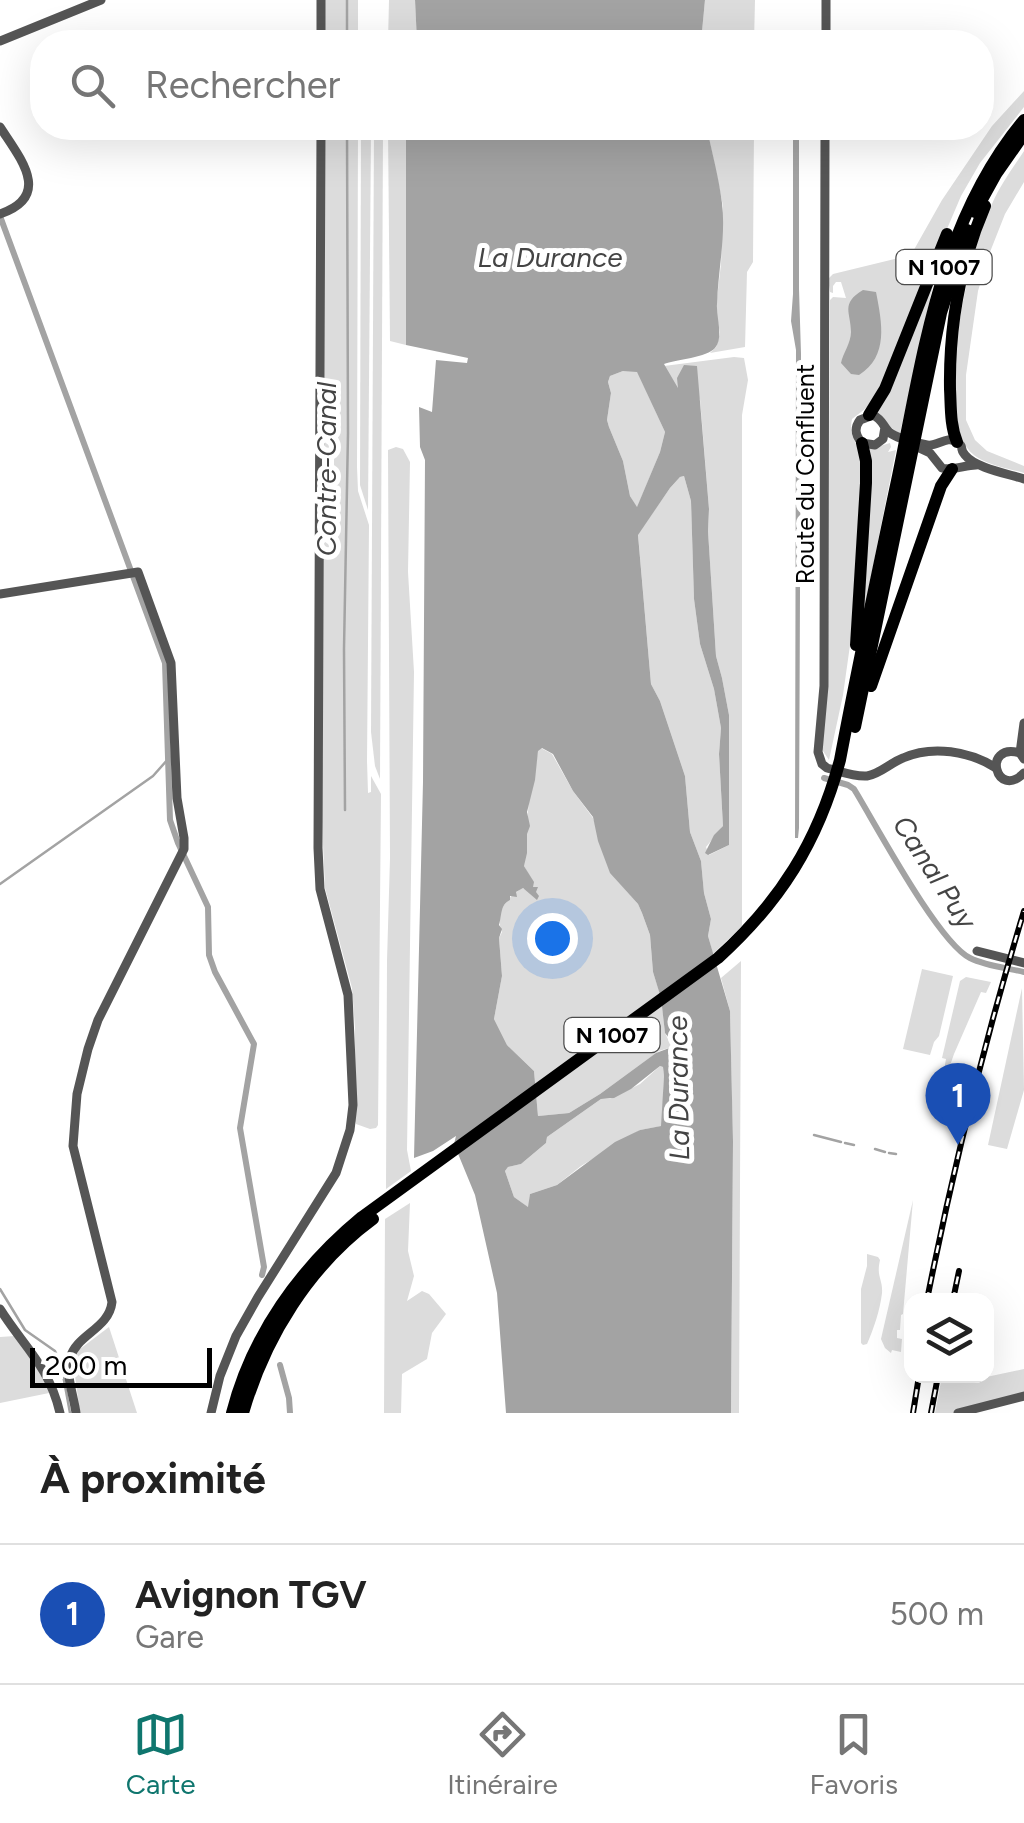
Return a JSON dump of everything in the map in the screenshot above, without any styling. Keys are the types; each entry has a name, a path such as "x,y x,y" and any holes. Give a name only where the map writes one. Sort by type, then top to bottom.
{"highway":[{"path":"869,415 884,390 952,222 990,157 1024,117"},
{"name":"N 1007","path":"232,1413 251,1360 274,1315 331,1244 734,944 792,874 820,822 853,736 935,298 949,252 976,191 1024,117"},
{"name":"N 1007","path":"912,432 964,239 983,198 1024,134"},
{"path":"960,448 950,410 955,309 972,240 1012,150"},
{"path":"853,692 866,483 862,442"},
{"name":"N 1007","path":"844,761 853,692 908,452"},
{"path":"853,736 940,486 955,468"},
{"name":"N 1007","path":"243,1413 255,1376 287,1312 364,1220"}],"street":[{"path":"0,40 101,0"},
{"path":"321,0 321,30"},
{"path":"826,0 826,30"},
{"path":"0,127 29,177 24,199 13,210 1,214"},
{"path":"210,1413 236,1336 336,1173 350,1130 353,1104 348,995 320,889 318,848 320,140"},
{"name":"Route du Confluent","path":"826,140 824,686 820,760 827,768 864,776 924,752 948,752 982,760"},
{"path":"935,451 883,439 871,446 858,439 856,429 860,420 878,416 889,432 928,445 935,451 942,468 978,464"},
{"path":"883,439 886,426"},
{"path":"935,451 948,440 978,464 1024,478"},
{"path":"955,468 960,448"},
{"path":"0,594 134,572 166,647 174,678 182,852 98,1020 88,1048 73,1122 74,1158 112,1302 104,1321 71,1355 76,1413"},
{"path":"996,768 1013,754 1022,728"},
{"path":"982,760 1013,754"},
{"path":"982,760 1006,780 1023,776"},
{"path":"977,951 1024,963"},
{"path":"0,1309 46,1372 60,1413"},
{"path":"958,1413 1024,1396"}],"shaded area":[{"path":"324,0 358,0 358,30 324,30"},
{"path":"389,0 415,0 416,30 388,30"},
{"path":"705,0 755,0 754,30 702,30"},
{"path":"1024,91 1024,107 980,163 961,196 876,396 852,419 853,436 862,460 851,638 829,760 821,748 828,652 830,300 846,298 841,282 836,282 833,293 830,292 828,279 833,274 911,255 983,140 994,140 994,124"},
{"path":"324,140 358,140 357,467 358,491 369,525 368,793 371,776 381,794 378,1125 370,1129 355,1121 352,988 325,888"},
{"path":"361,140 371,140 368,510 360,485"},
{"path":"374,140 383,140 380,779 371,732"},
{"path":"388,140 406,140 406,345 390,341"},
{"path":"709,140 754,140 753,262 747,272 745,347 710,353 720,333 717,298 723,206"},
{"path":"1024,151 1024,182 1005,214 978,291 966,375 966,420 975,440 987,451 1024,466 1024,473 986,462 968,449 959,428 954,399 959,328 973,256 995,197"},
{"path":"934,281 900,433 876,411"},
{"path":"744,358 748,380 742,415 742,926 713,954 701,861 690,832 685,776 651,684 638,534 670,488 684,476 691,501 694,599 700,644 721,728 723,826 706,847 709,855 729,845 729,715 716,656 700,399 679,386 678,389 664,366"},
{"path":"637,371 665,432 637,508 607,420 611,393 608,382 610,376"},
{"path":"890,443 888,452 896,450 863,617 867,450"},
{"path":"403,449 410,462 408,572 414,672 407,1150 411,1171 386,1189 390,858 388,450"},
{"path":"541,748 552,754 593,818 616,879 642,913 650,935 665,1033 672,1047 659,1051 569,1113 538,1116 534,1071 507,1045 494,1019 502,976 501,912 522,888 535,892 524,866 529,798"},
{"path":"741,961 739,1413 731,1413 730,1011 721,978"},
{"path":"922,969 953,976 939,1036 930,1055 903,1049"},
{"path":"966,977 991,982 986,993 981,992 946,1077 946,1059 942,1058 960,981"},
{"path":"1022,988 1024,1090 1007,1149 988,1145"},
{"path":"660,1066 664,1076 662,1126 640,1130 557,1185 530,1194 529,1208 514,1197 505,1171 508,1167 521,1164 546,1143 547,1137 601,1099 610,1099 640,1084"},
{"path":"913,1200 903,1314 897,1330 897,1338 902,1339 901,1352 891,1353 881,1339"},
{"path":"410,1203 408,1251 414,1276 407,1301 422,1291 446,1314 432,1333 427,1359 402,1374 401,1413 384,1413 385,1219"},
{"path":"867,1254 880,1260 882,1293 872,1332 863,1345 861,1289"},
{"path":"109,1327 137,1413 80,1413 73,1361 76,1352"},
{"path":"15,1336 54,1392 0,1403 0,1337"},
{"path":"1024,1369 1024,1393 953,1413 935,1413 941,1383 994,1383 994,1375"}],"water":[{"path":"415,0 705,0 702,30 416,30"},
{"name":"La Durance","path":"406,140 710,140 723,215 717,304 719,338 715,348 706,354 664,364 678,388 677,378 684,365 697,366 716,656 729,715 729,845 708,855 705,853 714,835 723,826 721,728 700,644 694,599 691,501 684,476 670,488 638,535 651,684 685,776 690,832 701,861 711,919 708,936 730,1011 731,1413 506,1413 497,1293 475,1195 454,1144 456,1136 414,1158 423,782 425,460 420,447 419,407 432,412 436,360 467,363 468,358 406,345","holes":["623,371 637,372 665,432 637,507 630,496 623,461 607,420 610,376","542,748 553,754 593,817 610,873 638,904 650,935 653,972 665,1033 672,1047 656,1053 569,1113 538,1116 534,1071 507,1045 494,1019 502,976 499,925 503,907 510,896 517,897 516,892 523,888 537,900 539,896 538,887 533,887 524,866 530,826 527,812 538,751","660,1066 664,1076 661,1126 640,1130 615,1142 557,1185 530,1194 528,1207 514,1197 505,1171 508,1167 521,1164 546,1143 547,1137 601,1099 614,1098 631,1089"]},
{"path":"793,140 799,140 798,838 795,838"},
{"path":"863,290 876,292 881,338 875,358 859,375 851,374 841,363 851,336 849,304"}],"waterway":[{"name":"Contre-Canal","path":"347,0 347,30"},
{"name":"Contre-Canal","path":"345,810 347,140"},
{"path":"0,216 165,663 170,820 208,907 209,955 215,972 254,1044 240,1128 264,1267 262,1275"},
{"path":"0,884 153,776 169,758"},
{"name":"Canal Puy","path":"824,778 854,789 925,907 957,948 976,961 1024,972"},
{"path":"814,1135 841,1142"},
{"path":"845,1143 854,1145"},
{"path":"875,1149 885,1152"},
{"path":"889,1153 896,1154"},
{"path":"0,1289 25,1330 55,1351 70,1413"},
{"path":"280,1365 290,1413"}],"railway":[{"path":"928,1293 971,1104 1024,911"},
{"path":"954,1293 959,1271"},
{"path":"913,1413 918,1383"},
{"path":"931,1413 937,1383"}],"place":[{"name":"Avignon TGV","path":"958,1145"}]}
